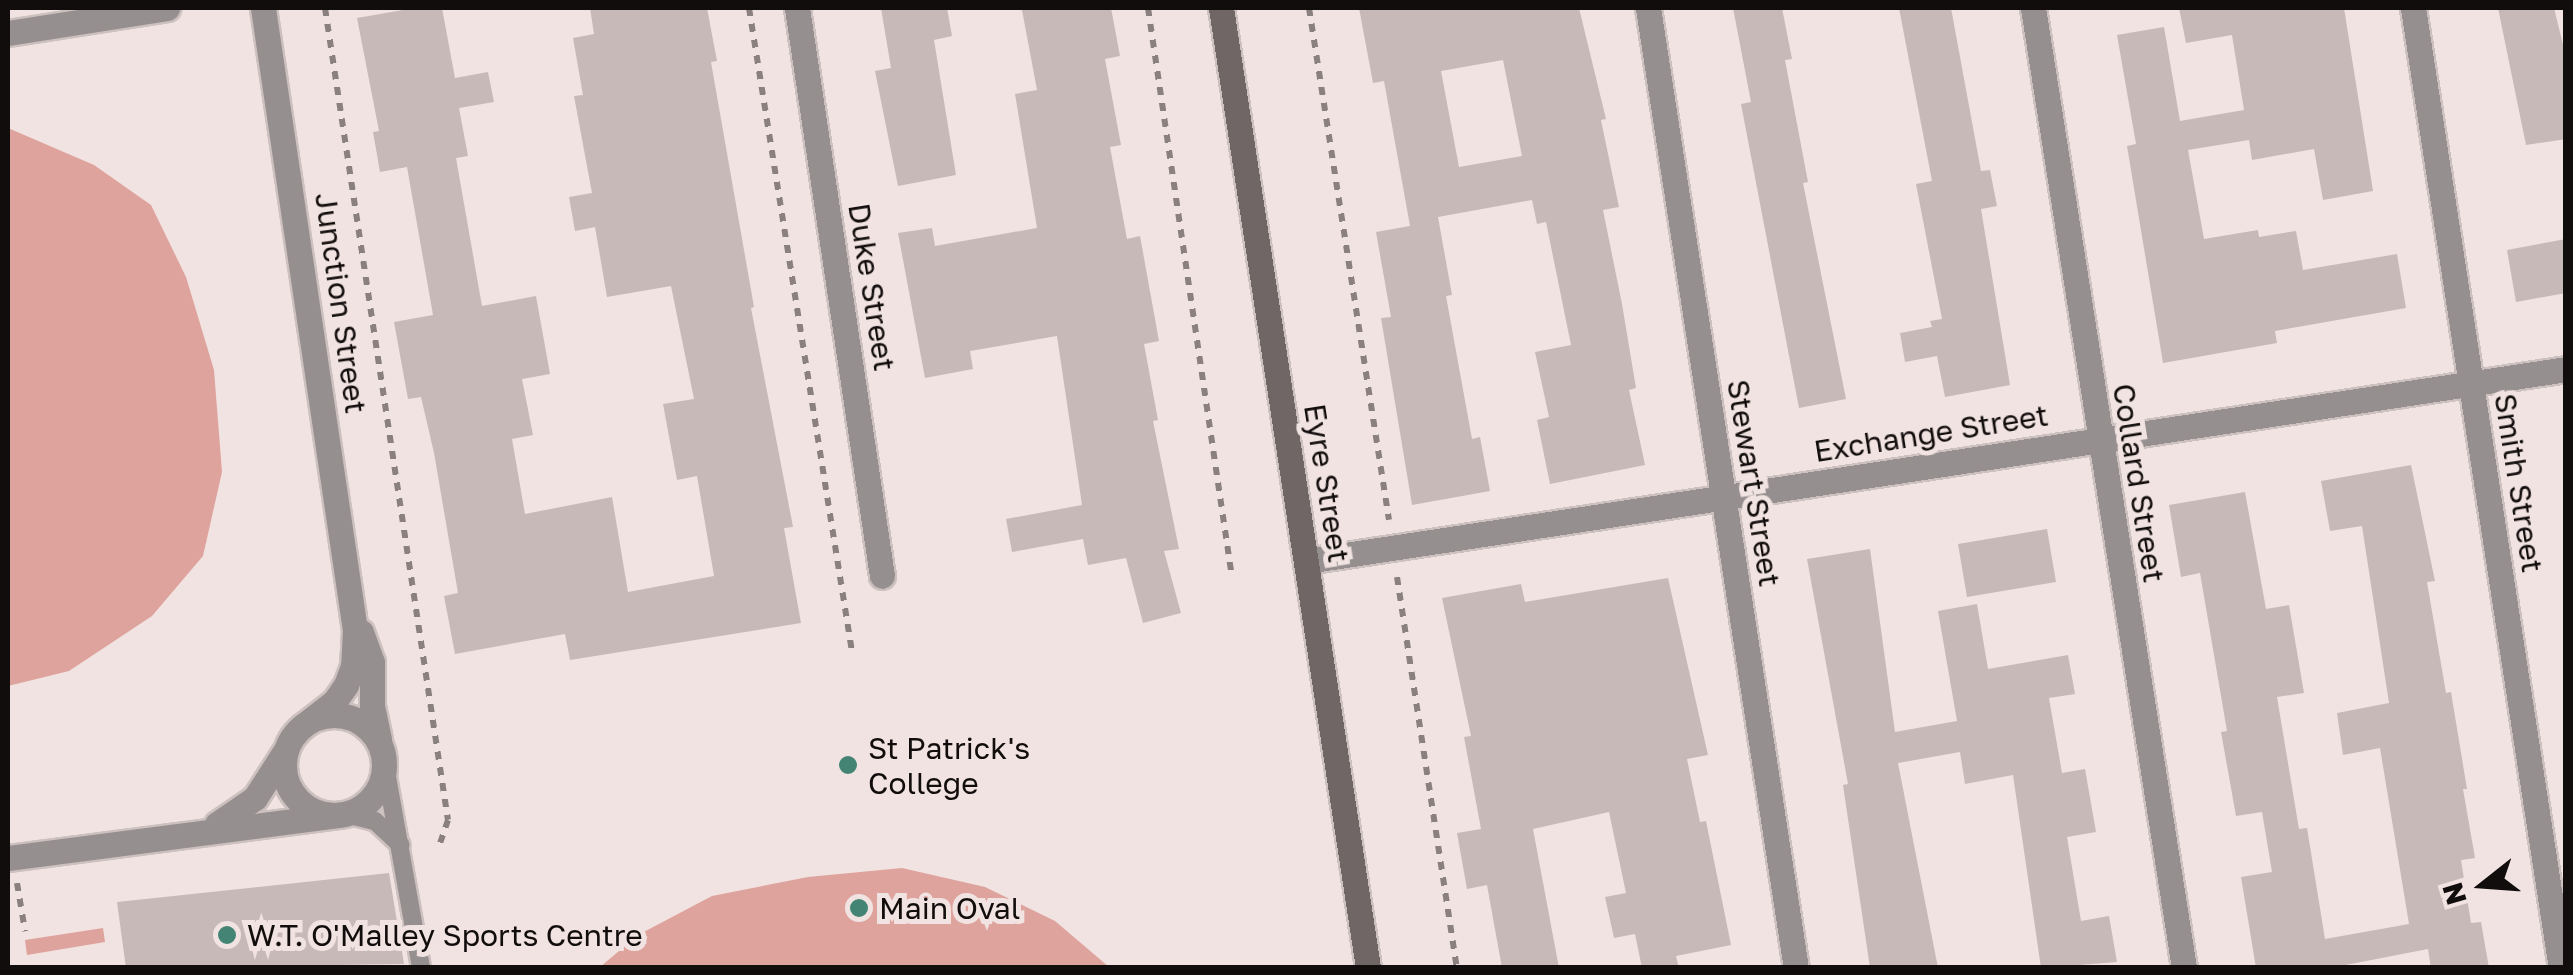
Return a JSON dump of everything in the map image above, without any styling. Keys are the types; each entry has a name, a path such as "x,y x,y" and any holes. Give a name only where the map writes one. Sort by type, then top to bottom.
{"main road":[{"name":"Eyre Street","path":"1221,8 1368,968"}],"street":[{"path":"8,33 167,8"},
{"name":"Junction Street","path":"263,8 356,644 351,674 335,701 311,720"},
{"name":"Duke Street","path":"797,8 882,576"},
{"name":"Stewart Street","path":"1648,8 1796,968"},
{"name":"Collard Street","path":"2033,8 2184,968"},
{"name":"Smith Street","path":"2413,8 2561,968"},
{"name":"Exchange Street","path":"1306,560 2566,369"},
{"name":"Junction Street","path":"353,608 372,662 372,706 382,749"},
{"path":"10,858 342,814 364,806 377,791 382,749 356,719 329,714 311,720 287,746 272,774 245,807 216,824 183,833"},
{"path":"287,746 283,764 291,791 311,810 342,814"}],"lane":[{"path":"382,749 404,855 421,968"},
{"path":"342,814 389,829 404,855"}],"path":[{"path":"324,8 448,820 440,844"},
{"path":"749,8 852,652"},
{"path":"1148,8 1232,571"},
{"path":"1309,8 1457,968"},
{"path":"10,858 25,930"}],"shaded area":[{"path":"8,128 94,165 151,205 186,277 214,370 222,472 203,556 152,616 69,671 8,686"},
{"name":"Main Oval","path":"902,868 985,887 1055,921 1109,967 600,967 638,935 712,896 808,877"},
{"path":"103,928 105,942 27,955 25,940"}],"building":[{"path":"414,8 442,8 455,78 488,72 494,102 459,108 468,156 456,158 482,306 536,296 550,374 522,379 533,435 512,439 525,514 612,497 628,592 714,576 697,476 677,480 663,404 694,399 671,286 607,297 595,227 575,231 569,197 592,193 574,96 583,95 573,38 594,34 590,8 707,8 717,61 711,62 754,307 751,308 793,527 784,528 801,623 570,660 565,634 455,654 444,596 458,593 434,453 421,397 408,399 394,322 433,315 407,167 380,172 373,132 379,131 357,18"},
{"path":"881,8 947,8 952,36 934,40 956,175 898,186 875,71 891,68"},
{"path":"1111,8 1120,56 1105,59 1121,145 1110,147 1127,239 1140,236 1159,341 1144,344 1158,420 1153,421 1179,549 1164,551 1181,613 1143,623 1126,558 1088,565 1083,539 1012,552 1006,519 1082,505 1057,336 970,351 973,369 925,378 898,233 932,228 935,246 1037,228 1015,94 1037,90 1022,10"},
{"path":"1359,8 1579,8 1606,119 1601,120 1619,207 1603,210 1636,388 1629,390 1645,465 1550,484 1537,420 1549,417 1535,352 1571,345 1546,222 1537,224 1532,200 1438,217 1452,295 1446,296 1472,439 1480,437 1490,491 1412,505 1381,318 1391,317 1376,232 1410,226 1384,81 1373,83","holes":["1503,60 1522,156 1459,167 1441,71"]},
{"path":"1733,8 1782,8 1792,59 1785,60 1808,182 1803,183 1846,399 1799,408 1741,104 1751,102"},
{"path":"1899,8 1951,8 1981,171 1990,170 1997,206 1981,209 2010,385 1945,397 1937,356 1905,362 1900,333 1932,327 1930,321 1942,319 1916,184 1932,181"},
{"path":"2179,8 2344,8 2373,191 2323,200 2314,149 2252,160 2249,140 2188,150 2204,239 2258,230 2259,237 2296,231 2303,270 2397,254 2406,308 2275,331 2277,343 2163,363 2127,146 2136,144 2117,35 2164,27 2180,121 2244,110 2232,35 2186,43"},
{"path":"2498,8 2554,8 2566,57 2566,139 2526,145"},
{"path":"2566,239 2566,293 2516,302 2507,250"},
{"path":"2411,465 2435,581 2427,582 2446,693 2451,692 2467,789 2463,789 2475,858 2461,860 2471,923 2481,922 2489,968 2431,968 2428,949 2330,968 2256,968 2241,877 2272,872 2262,812 2236,816 2221,732 2227,731 2200,573 2181,577 2169,505 2245,492 2266,609 2289,605 2304,693 2277,697 2299,829 2307,828 2325,939 2409,924 2380,748 2343,755 2337,713 2389,703 2362,526 2330,531 2321,481"},
{"path":"2047,529 2056,582 1967,597 1958,544"},
{"path":"1870,549 1895,732 1957,721 1938,611 1977,604 1988,669 2068,655 2075,694 2049,698 2062,773 2085,769 2096,832 2067,837 2081,921 2109,916 2117,962 2041,968 2013,775 1965,784 1960,752 1898,763 1938,968 1870,968 1843,785 1848,784 1807,559"},
{"path":"1668,578 1708,755 1687,759 1700,822 1706,821 1731,945 1676,956 1679,968 1642,968 1635,934 1614,938 1605,897 1626,893 1609,812 1533,829 1559,968 1502,968 1487,885 1467,889 1457,833 1481,829 1464,737 1471,736 1442,598 1521,584 1525,602"},
{"name":"W.T. O'Malley Sports Centre","path":"389,873 404,964 126,968 117,902"}],"place":[{"name":"St Patrick's College","path":"848,765"},
{"name":"Main Oval","path":"859,908"},
{"name":"W.T. O'Malley Sports Centre","path":"227,935"}]}
